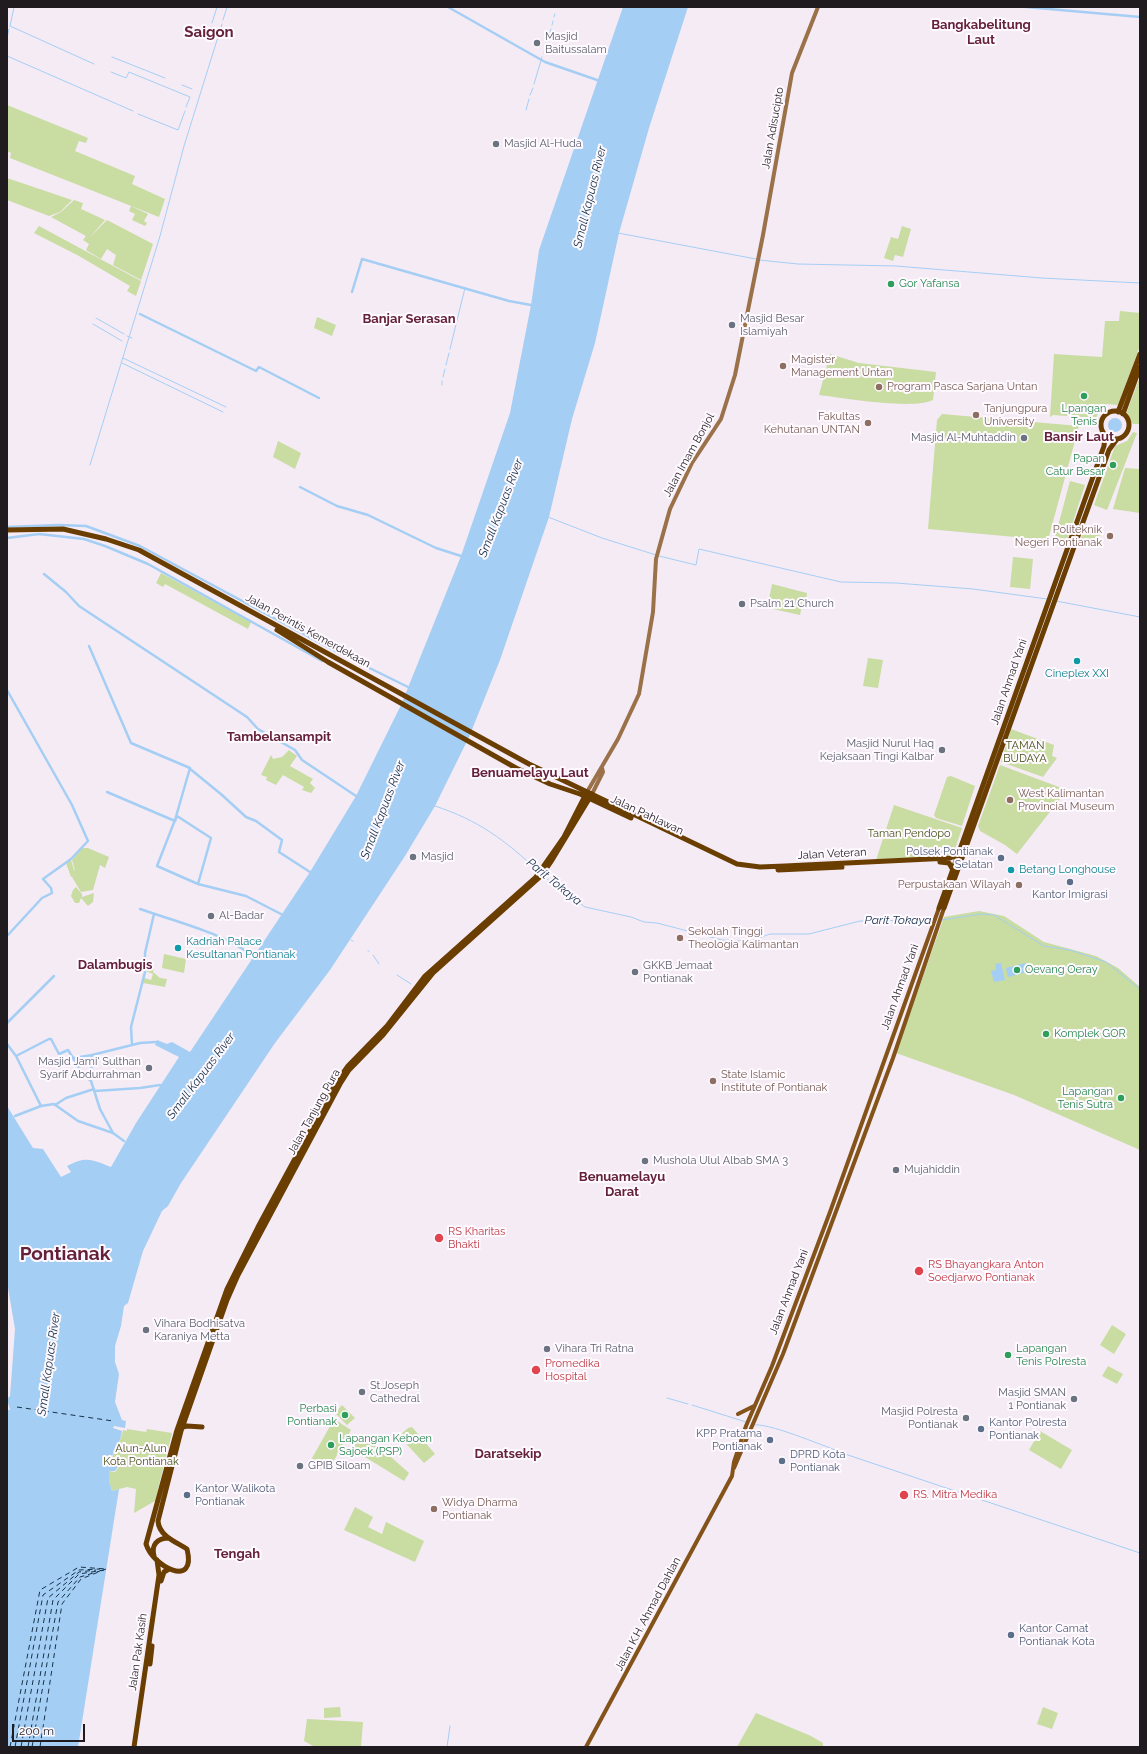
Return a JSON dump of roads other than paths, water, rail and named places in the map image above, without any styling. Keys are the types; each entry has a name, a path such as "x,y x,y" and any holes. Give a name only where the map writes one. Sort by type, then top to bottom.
{"highway":[{"path":"1118,412 1140,354"},
{"path":"1123,414 1140,367"},
{"path":"1118,412 1123,414 1127,419 1129,428 1124,435 1117,439 1105,435 1101,428 1102,420 1106,414 1118,412"},
{"name":"Jalan Ahmad Yani","path":"942,908 1052,601 1104,446 1105,435"},
{"name":"Jalan Ahmad Yani","path":"942,908 960,850 1052,601 1109,450 1117,439"},
{"name":"Jalan Perintis Kemerdekaan","path":"7,531 63,528 106,539 139,550 311,644 327,655 588,795"},
{"name":"Jalan Perintis Kemerdekaan","path":"7,531 74,532 138,552 280,631 328,662 516,768 550,784 588,795"},
{"name":"Jalan Pahlawan","path":"588,795 704,851"},
{"name":"Jalan Tanjung Pura","path":"155,1525 157,1500 177,1430 228,1286 259,1225 347,1073 383,1035 402,1009 433,973 537,878 551,860 588,795"},
{"name":"Jalan Veteran","path":"921,862 952,858 960,850"},
{"name":"Jalan Veteran","path":"704,851 743,869 787,870 841,865 945,862 949,863 953,870"},
{"name":"Jalan Tanjung Pura","path":"155,1525 179,1436 230,1292 259,1233 313,1131"},
{"path":"183,1427 202,1427"},
{"path":"155,1525 162,1533 187,1549 189,1560 187,1566 182,1571 177,1572 169,1569 155,1558 146,1544 155,1525"},
{"path":"155,1558 153,1548 155,1543 162,1538 169,1538"},
{"name":"Jalan Pak Kasih","path":"136,1745 159,1575 155,1558"},
{"name":"Jalan Pak Kasih","path":"136,1745 161,1584 163,1574 169,1569"}],"main road":[{"name":"Jalan Adisucipto","path":"757,263 792,73 818,7"},
{"name":"Jalan Imam Bonjol","path":"588,795 631,714 639,694 653,612 656,558 670,508 677,492 692,463 716,429 723,413 735,375 757,263"},
{"name":"Jalan Ahmad Yani","path":"751,1420 771,1382 788,1339 854,1144 933,924 942,908"},
{"name":"Jalan Ahmad Yani","path":"751,1420 754,1406 860,1147 893,1058 942,908"},
{"path":"903,1010 908,1011"},
{"path":"854,1144 860,1147"},
{"path":"783,1337 788,1339"},
{"path":"738,1414 754,1406"},
{"name":"Jalan K.H. Ahmad Dahlan","path":"586,1747 724,1488 732,1476 734,1462 751,1420"}],"water":[{"name":"Small Kapuas River","path":"623,7 688,7 649,128 619,233 595,343 572,419 549,517 500,660 469,737 435,806 405,856 330,970 275,1043 181,1183 168,1206 162,1211 143,1251 128,1303 124,1306 121,1326 115,1346 115,1362 119,1374 115,1402 122,1420 126,1421 125,1428 114,1426 113,1428 122,1431 119,1442 110,1461 117,1463 118,1467 115,1471 109,1471 109,1481 112,1491 119,1489 78,1747 7,1747 7,1410 10,1410 7,1399 10,1396 15,1329 7,1282 7,1106 33,1148 43,1149 61,1177 71,1172 67,1166 84,1160 93,1161 111,1167 136,1123 179,1057 155,1045 157,1040 167,1044 172,1042 190,1052 310,872 356,796 401,705 461,556 510,413 531,305 539,250"},
{"path":"1112,418 1118,418 1122,422 1122,428 1118,432 1112,432 1108,428 1108,422"},
{"name":"Oevang Oeray","path":"1001,963 1005,980 994,982 991,971 996,970 995,964"},
{"name":"Oevang Oeray","path":"1025,963 1027,972 1008,977 1006,968"}],"waterway":[{"path":"10,26 14,7"},
{"path":"212,23 217,7"},
{"path":"223,20 227,7"},
{"path":"448,7 545,62 600,81"},
{"path":"1026,7 1140,17"},
{"path":"552,25 553,21"},
{"path":"90,465 160,236 184,146 222,24"},
{"path":"10,26 94,64"},
{"path":"207,37 211,27"},
{"path":"7,38 9,29"},
{"path":"549,35 551,29"},
{"path":"544,53 546,46"},
{"path":"7,56 133,111"},
{"path":"112,57 165,78"},
{"path":"534,84 542,57"},
{"path":"111,72 126,78 129,72 190,97 186,107"},
{"path":"182,85 192,89"},
{"path":"530,95 533,88"},
{"path":"526,110 529,99"},
{"path":"138,114 178,130 185,111"},
{"path":"618,233 756,259"},
{"path":"352,292 362,259 509,301 531,305"},
{"path":"759,260 798,264 896,266 1042,278 1140,283"},
{"path":"450,349 465,288"},
{"path":"140,314 256,371 259,367 319,398"},
{"path":"96,318 124,334"},
{"path":"93,324 122,341"},
{"path":"127,336 132,338"},
{"path":"446,365 449,353"},
{"path":"123,358 226,407"},
{"path":"122,363 223,412"},
{"path":"443,377 445,369"},
{"path":"300,487 337,506 368,515 436,548 461,556"},
{"path":"548,517 602,538 656,555"},
{"path":"7,527 59,525 86,526 140,546 337,652 408,687"},
{"path":"7,538 39,534 84,539 105,546 148,564 322,661"},
{"path":"659,556 696,565 699,549 841,582 896,583 973,589 1047,599"},
{"path":"44,574 66,592 79,606 247,717 258,729 295,750 302,760 356,796"},
{"path":"1056,601 1140,617"},
{"path":"89,646 131,743 190,768 175,820 157,866 198,884"},
{"path":"7,690 72,805 88,841 71,859 43,879 51,888 52,893 42,898 7,936"},
{"path":"189,768 246,817 256,821 282,840 279,852 310,872"},
{"path":"107,792 175,821 177,816 211,838 198,884 246,896 281,914"},
{"name":"Parit Tokaya","path":"435,806 465,818 490,832 538,871"},
{"name":"Parit Tokaya","path":"543,876 585,907 631,917 644,922 657,923 722,940 751,941 770,934 809,934 860,921 933,920"},
{"path":"140,909 215,935 229,941 254,957"},
{"path":"132,1045 131,1027 145,972 145,953 154,914"},
{"name":"Parit Tokaya","path":"942,920 981,914 994,915 1044,946 1070,950 1106,962 1140,989"},
{"path":"373,955 379,964"},
{"path":"397,975 411,984"},
{"path":"7,1023 54,976"},
{"path":"16,1056 49,1039 51,1039 59,1054 68,1050 83,1074 91,1081 100,1109 113,1133 124,1141"},
{"path":"91,1080 92,1055 140,1043 156,1042"},
{"path":"7,1044 16,1056 41,1106"},
{"path":"74,1058 92,1055"},
{"path":"95,1091 160,1085"},
{"path":"55,1105 66,1098 94,1089"},
{"path":"15,1116 41,1106 54,1104 78,1121 113,1133"},
{"path":"667,1398 688,1404"},
{"path":"692,1405 746,1422"},
{"path":"753,1425 782,1430 838,1451"},
{"path":"842,1453 1140,1553"},
{"path":"447,1747 450,1726"}],"place":[{"name":"Masjid Baitussalam","path":"537,43"},
{"name":"Masjid Al-Huda","path":"496,144"},
{"name":"Gor Yafansa","path":"891,284"},
{"name":"Masjid Besar Islamiyah","path":"732,325"},
{"name":"Magister Management Untan","path":"783,366"},
{"name":"Program Pasca Sarjana Untan","path":"879,387"},
{"name":"Lpangan Tenis","path":"1084,396"},
{"name":"Tanjungpura University","path":"976,415"},
{"name":"Fakultas Kehutanan UNTAN","path":"868,423"},
{"name":"Masjid Al-Muhtaddin","path":"1024,438"},
{"name":"Papan Catur Besar","path":"1113,465"},
{"name":"Politeknik Negeri Pontianak","path":"1110,536"},
{"name":"Psalm 21 Church","path":"742,604"},
{"name":"Cineplex XXI","path":"1077,661"},
{"name":"Masjid Nurul Haq Kejaksaan Tingi Kalbar","path":"942,750"},
{"name":"West Kalimantan Provincial Museum","path":"1010,800"},
{"name":"Masjid","path":"413,857"},
{"name":"Polsek Pontianak Selatan","path":"1001,858"},
{"name":"Betang Longhouse","path":"1011,870"},
{"name":"Kantor Imigrasi","path":"1070,882"},
{"name":"Perpustakaan Wilayah","path":"1019,885"},
{"name":"Al-Badar","path":"211,916"},
{"name":"Sekolah Tinggi Theologia Kalimantan","path":"680,938"},
{"name":"Kadriah Palace Kesultanan Pontianak","path":"178,948"},
{"name":"Oevang Oeray","path":"1017,970"},
{"name":"GKKB Jemaat Pontianak","path":"635,972"},
{"name":"Komplek GOR","path":"1046,1034"},
{"name":"Masjid Jami' Sulthan Syarif Abdurrahman","path":"149,1068"},
{"name":"State Islamic Institute of Pontianak","path":"713,1081"},
{"name":"Lapangan Tenis Sutra","path":"1121,1098"},
{"name":"Mushola Ulul Albab SMA 3","path":"645,1161"},
{"name":"Mujahiddin","path":"896,1170"},
{"name":"RS Kharitas Bhakti","path":"439,1238"},
{"name":"RS Bhayangkara Anton Soedjarwo Pontianak","path":"919,1271"},
{"name":"Vihara Bodhisatva Karaniya Metta","path":"146,1330"},
{"name":"Vihara Tri Ratna","path":"547,1349"},
{"name":"Lapangan Tenis Polresta","path":"1008,1355"},
{"name":"Promedika Hospital","path":"536,1370"},
{"name":"St.Joseph Cathedral","path":"362,1392"},
{"name":"Masjid SMAN 1 Pontianak","path":"1074,1399"},
{"name":"Perbasi Pontianak","path":"345,1415"},
{"name":"Masjid Polresta Pontianak","path":"966,1418"},
{"name":"Kantor Polresta Pontianak","path":"981,1429"},
{"name":"KPP Pratama Pontianak","path":"770,1440"},
{"name":"Lapangan Keboen Sajoek (PSP)","path":"331,1445"},
{"name":"DPRD Kota Pontianak","path":"782,1461"},
{"name":"GPIB Siloam","path":"300,1466"},
{"name":"Kantor Walikota Pontianak","path":"187,1495"},
{"name":"RS. Mitra Medika","path":"904,1495"},
{"name":"Widya Dharma Pontianak","path":"434,1509"},
{"name":"Kantor Camat Pontianak Kota","path":"1011,1635"}],"district":[{"name":"Saigon","path":"209,32"},
{"name":"Bangkabelitung Laut","path":"981,32"},
{"name":"Banjar Serasan","path":"409,319"},
{"name":"Bansir Laut","path":"1079,437"},
{"name":"Tambelansampit","path":"279,737"},
{"name":"Benuamelayu Laut","path":"530,773"},
{"name":"Dalambugis","path":"115,965"},
{"name":"Benuamelayu Darat","path":"622,1184"},
{"name":"Pontianak","path":"65,1254"},
{"name":"Daratsekip","path":"508,1454"},
{"name":"Tengah","path":"237,1554"}],"park label":[{"name":"TAMAN BUDAYA","path":"1025,752"},
{"name":"Taman Pendopo","path":"909,834"},
{"name":"Alun-Alun Kota Pontianak","path":"141,1455"}]}
